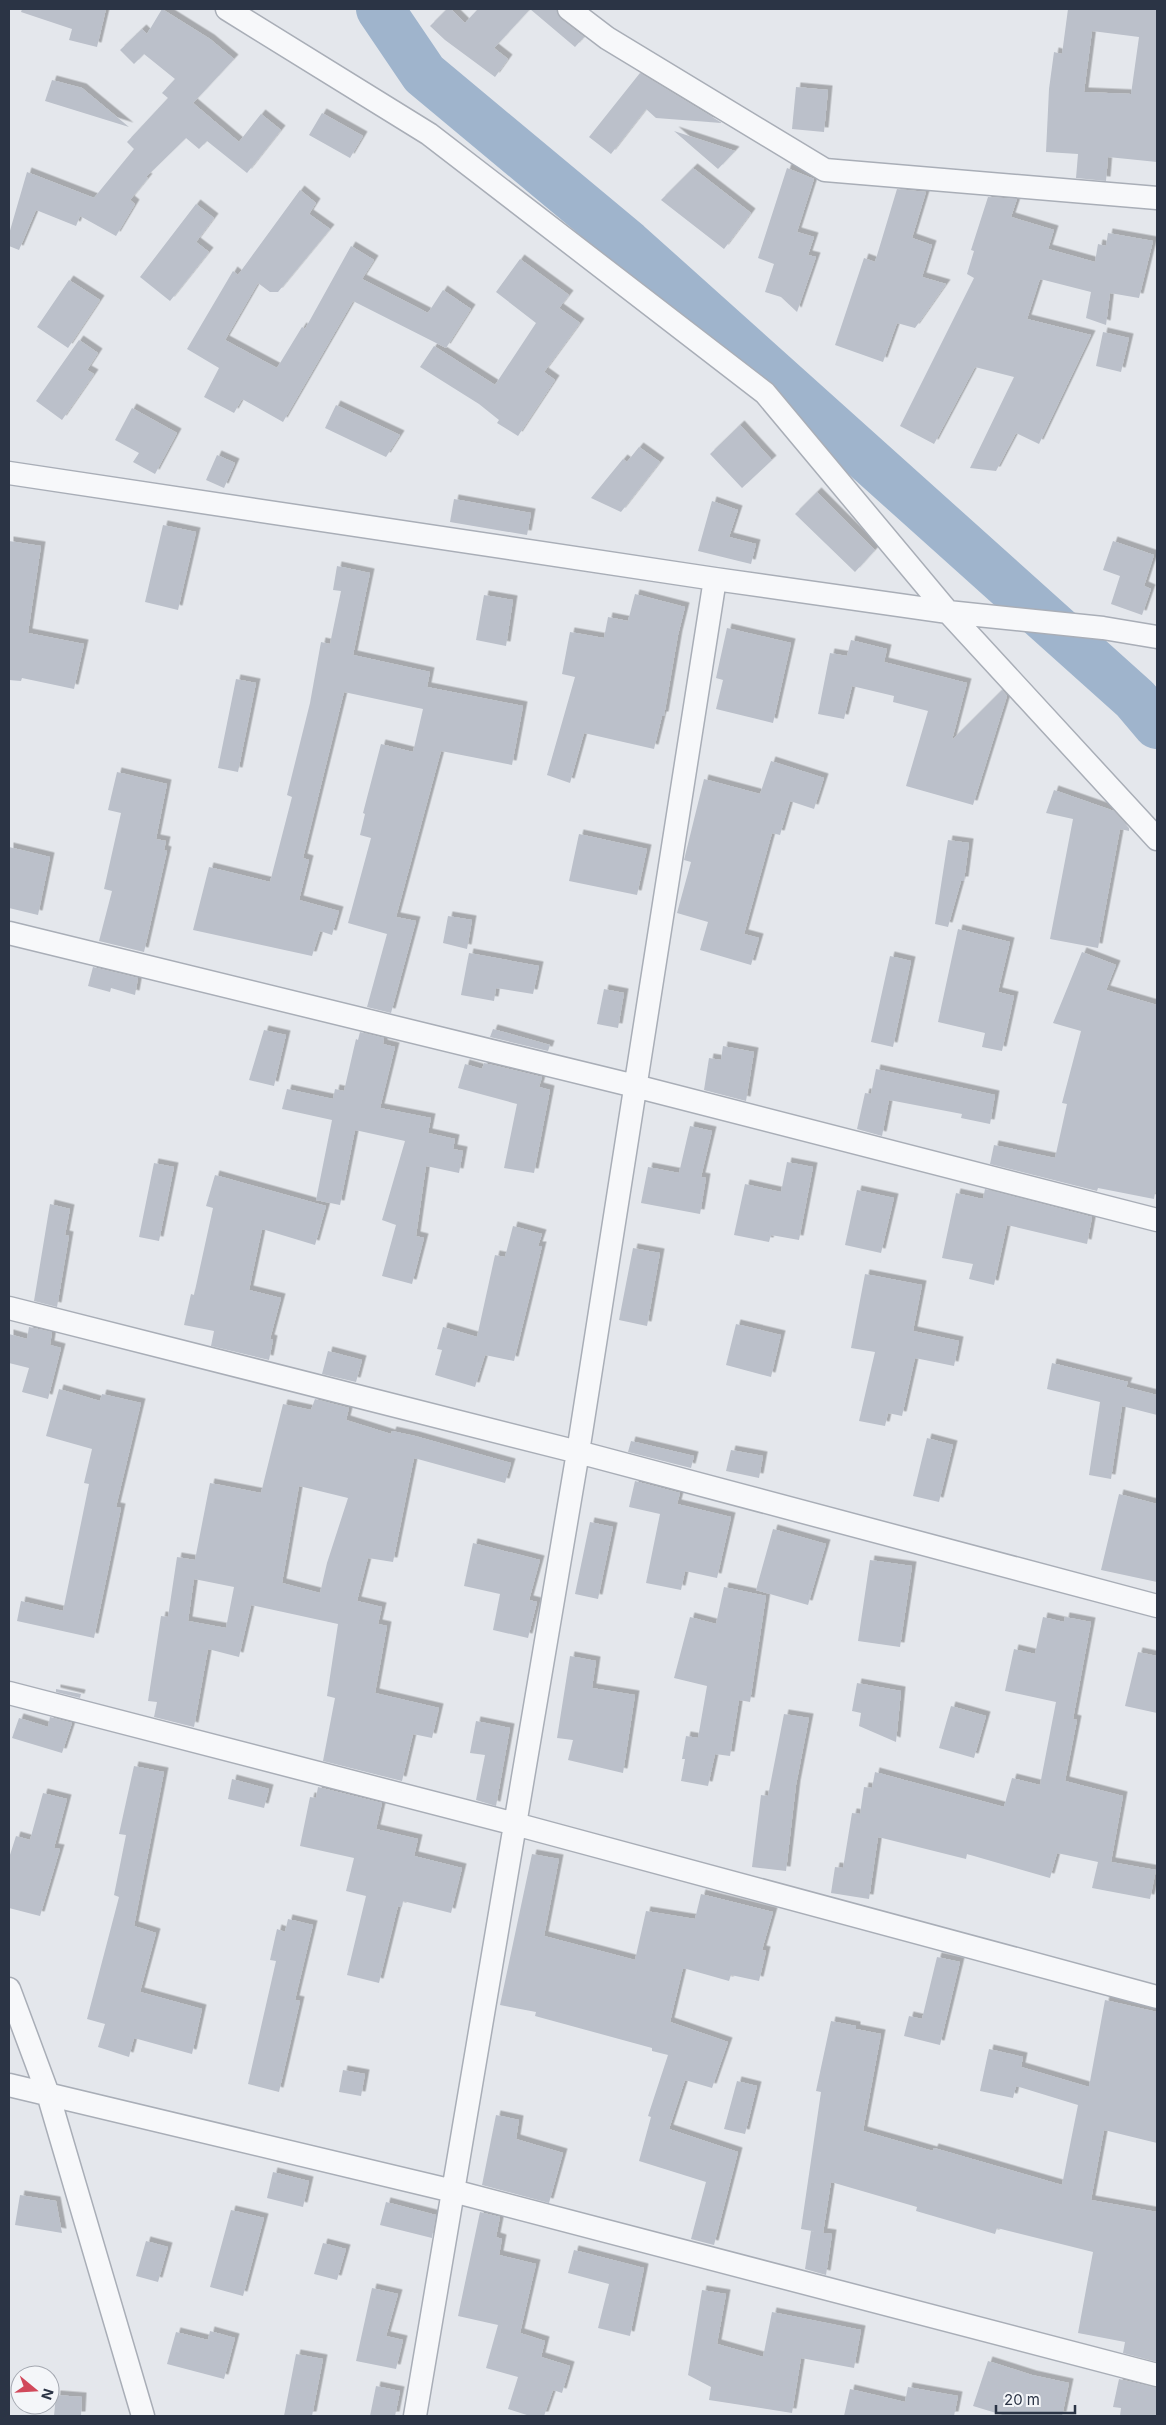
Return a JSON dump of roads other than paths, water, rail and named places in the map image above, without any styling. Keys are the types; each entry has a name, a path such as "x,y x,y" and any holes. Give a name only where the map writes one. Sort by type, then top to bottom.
{"street":[{"path":"228,9 429,134 765,393 948,612 1157,839"},
{"path":"569,9 607,38 825,170 1157,198"},
{"path":"9,473 715,579 948,612 1102,628 1157,637"},
{"path":"415,2416 578,1452 715,579"},
{"path":"9,933 635,1086 1157,1220"},
{"path":"9,1308 578,1452 1157,1606"},
{"path":"9,1693 515,1824 1157,1997"},
{"path":"9,1989 48,2094 143,2416"},
{"path":"9,2085 453,2191 1157,2375"}],"waterway":[{"path":"380,9 424,74 628,244 1135,699 1157,725"}]}
